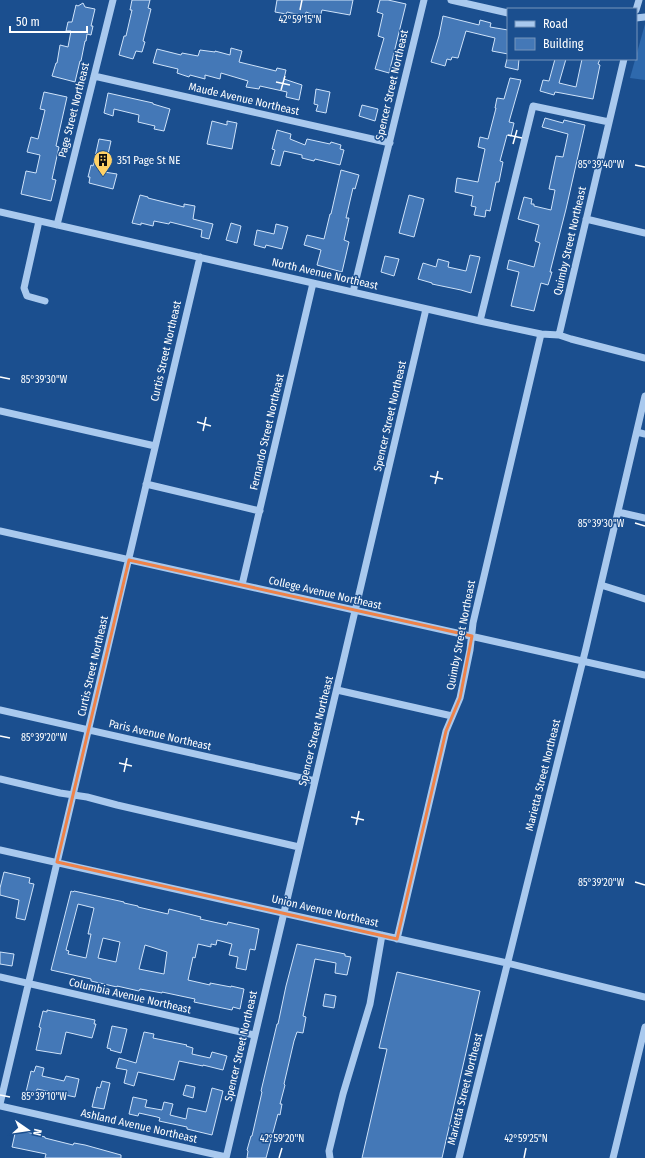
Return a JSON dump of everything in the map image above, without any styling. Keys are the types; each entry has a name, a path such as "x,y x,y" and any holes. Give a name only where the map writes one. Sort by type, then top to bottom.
{"street":[{"name":"Page Street Northeast","path":"57,225 113,0"},
{"name":"Spencer Street Northeast","path":"353,292 424,0"},
{"path":"451,0 507,13"},
{"name":"Quimby Street Northeast","path":"559,335 624,60"},
{"name":"Maude Avenue Northeast","path":"94,76 390,143"},
{"path":"480,321 533,106 609,122"},
{"name":"North Avenue Northeast","path":"0,212 480,321 541,334 559,335 645,358"},
{"path":"586,219 645,233"},
{"path":"39,221 24,288 27,296 45,301"},
{"name":"Curtis Street Northeast","path":"0,1105 200,257"},
{"name":"Fernando Street Northeast","path":"242,586 313,283"},
{"name":"Spencer Street Northeast","path":"226,1157 426,309"},
{"name":"Quimby Street Northeast","path":"397,939 446,731 460,698 470,650 473,623 541,334"},
{"name":"Marietta Street Northeast","path":"459,1158 583,661 645,396"},
{"path":"0,411 155,446"},
{"path":"637,432 645,434"},
{"path":"146,484 260,511"},
{"path":"618,512 645,518"},
{"name":"College Avenue Northeast","path":"0,530 242,586 645,675"},
{"path":"601,585 645,599"},
{"path":"337,690 452,716"},
{"name":"Paris Avenue Northeast","path":"0,710 315,781"},
{"path":"0,779 73,794 299,847"},
{"name":"Union Avenue Northeast","path":"0,850 507,963 645,997"},
{"path":"330,1158 329,1151 343,1094 370,1004 382,935"},
{"name":"Columbia Avenue Northeast","path":"0,978 254,1035"},
{"path":"613,1158 645,1027"},
{"name":"Ashland Avenue Northeast","path":"0,1105 226,1157"}],"highlighted area":[{"path":"129,560 472,636 460,698 446,731 397,939 57,862"}],"shaded area":[{"path":"645,24 645,80 630,78 635,60 637,60 637,53"}],"building":[{"path":"132,0 150,0 148,8 151,9 143,41 145,42 142,52 136,51 133,59 119,55 124,36 126,36 132,10 130,10"},
{"path":"277,0 353,0 350,15 322,10 320,17 306,12 305,16 287,12 286,14 275,12"},
{"path":"380,0 388,0 406,4 389,73 375,69 384,38 378,36 383,14 377,12"},
{"path":"83,3 85,7 95,9 91,26 93,26 91,35 87,34 75,82 52,76 57,63 60,45 68,47 71,31 66,31 68,22 72,22 76,5 78,6"},
{"path":"443,16 479,25 480,20 491,23 490,27 507,30 507,54 492,51 495,38 466,31 458,58 452,57 451,60 447,59 445,66 431,62"},
{"path":"231,48 242,51 239,62 276,71 277,68 286,70 284,79 302,85 299,100 286,97 287,92 260,86 259,89 246,87 248,81 221,73 220,79 205,75 205,79 190,75 189,77 177,73 178,69 153,63 157,49 181,55 182,53 198,56 200,50 215,51 230,55"},
{"path":"507,59 519,60 518,70 505,67"},
{"path":"555,60 566,60 559,83 576,87 582,60 600,60 598,64 600,65 593,99 555,92 554,95 540,91 543,80 549,81"},
{"path":"510,78 521,80 509,122 514,123 511,136 507,135 500,161 503,162 499,182 496,182 490,211 486,210 485,217 474,215 476,207 471,206 473,196 455,192 457,178 478,182 485,149 478,147 480,137 488,139 497,98 504,99"},
{"path":"316,89 330,92 326,113 316,111 318,105 314,104"},
{"path":"44,92 67,97 56,146 59,147 52,179 56,180 51,201 21,194 26,171 36,173 40,155 27,152 31,137 38,139 45,110 40,109"},
{"path":"108,93 153,103 170,109 164,131 154,129 155,126 138,122 139,115 114,109 113,116 104,113"},
{"path":"362,105 378,109 375,121 359,116"},
{"path":"545,118 563,123 564,120 585,125 550,272 552,272 548,285 541,283 534,311 511,306 519,272 507,269 509,260 534,267 540,243 535,241 539,225 518,219 524,197 532,199 531,204 534,204 534,206 551,210 555,190 549,189 556,156 563,157 568,134 542,127"},
{"path":"212,121 227,125 227,121 237,123 232,149 207,144"},
{"path":"277,130 291,134 290,139 305,145 307,139 330,144 331,142 341,145 340,149 344,150 340,165 315,159 314,161 302,158 302,155 284,151 280,166 271,164 275,150 272,149"},
{"path":"99,139 111,141 104,172 117,174 113,189 89,183 90,177 88,177 91,165 93,166"},
{"path":"341,170 359,175 355,189 353,188 346,218 349,218 344,240 349,242 342,272 317,265 321,250 304,245 307,235 324,239"},
{"path":"140,195 184,207 184,204 195,206 193,219 213,224 209,239 201,237 202,230 170,222 169,224 154,221 153,226 141,223 141,225 132,223"},
{"path":"409,195 424,199 414,237 399,233"},
{"path":"231,223 241,226 237,243 226,240"},
{"path":"276,224 288,227 282,249 266,245 265,248 254,245 257,230 274,234"},
{"path":"470,255 480,257 471,293 432,284 418,279 423,263 436,267 438,259 449,262 448,267 466,271"},
{"path":"385,256 399,259 394,276 381,272"},
{"path":"4,872 30,878 29,883 34,884 25,920 16,918 19,900 0,895"},
{"path":"71,891 124,902 168,914 169,909 201,917 200,919 227,925 228,922 259,929 255,950 250,949 246,970 236,968 238,957 229,955 232,944 217,940 216,945 211,944 211,947 198,944 195,958 193,957 188,980 210,985 210,983 244,989 240,1009 233,1007 232,1010 194,1002 195,999 162,992 140,989 139,991 117,987 91,981 91,979 51,970","holes":["78,904 94,908 88,934 91,934 86,958 68,954 69,951 66,950","103,938 120,942 116,962 98,958","145,945 167,952 164,974 139,969"]},
{"path":"297,944 345,954 345,956 351,957 347,975 335,973 336,963 315,959 303,1016 306,1017 303,1033 297,1032 294,1041 280,1104 282,1104 280,1115 278,1114 266,1158 247,1158 247,1150 252,1136 261,1091"},
{"path":"0,952 14,954 12,966 0,964"},
{"path":"397,972 480,991 442,1158 362,1158 387,1049 379,1048"},
{"path":"325,994 336,996 334,1008 323,1006"},
{"path":"47,1010 95,1020 94,1024 96,1024 92,1038 66,1032 61,1054 36,1050 43,1011 47,1012"},
{"path":"112,1026 127,1029 121,1053 107,1048"},
{"path":"144,1032 154,1034 153,1038 187,1045 186,1046 193,1048 192,1054 210,1058 212,1052 227,1056 223,1070 179,1061 174,1080 138,1072 134,1086 124,1083 127,1070 116,1068 119,1058 136,1063"},
{"path":"36,1066 44,1068 42,1076 64,1081 66,1076 79,1079 75,1097 37,1089 36,1094 26,1092 31,1071 34,1072"},
{"path":"102,1081 110,1083 104,1109 92,1107 97,1087 100,1088"},
{"path":"186,1085 195,1087 193,1098 183,1095"},
{"path":"212,1088 223,1091 212,1135 187,1129 187,1127 159,1121 160,1118 157,1117 139,1113 138,1116 129,1114 133,1097 147,1100 145,1107 162,1110 164,1102 173,1104 170,1115 186,1119 188,1108 206,1112"},
{"path":"16,1129 73,1145 74,1143 85,1145 121,1155 121,1158 45,1158 46,1154 12,1147"}],"place":[{"name":"351 Page St NE","path":"103,177"}]}
